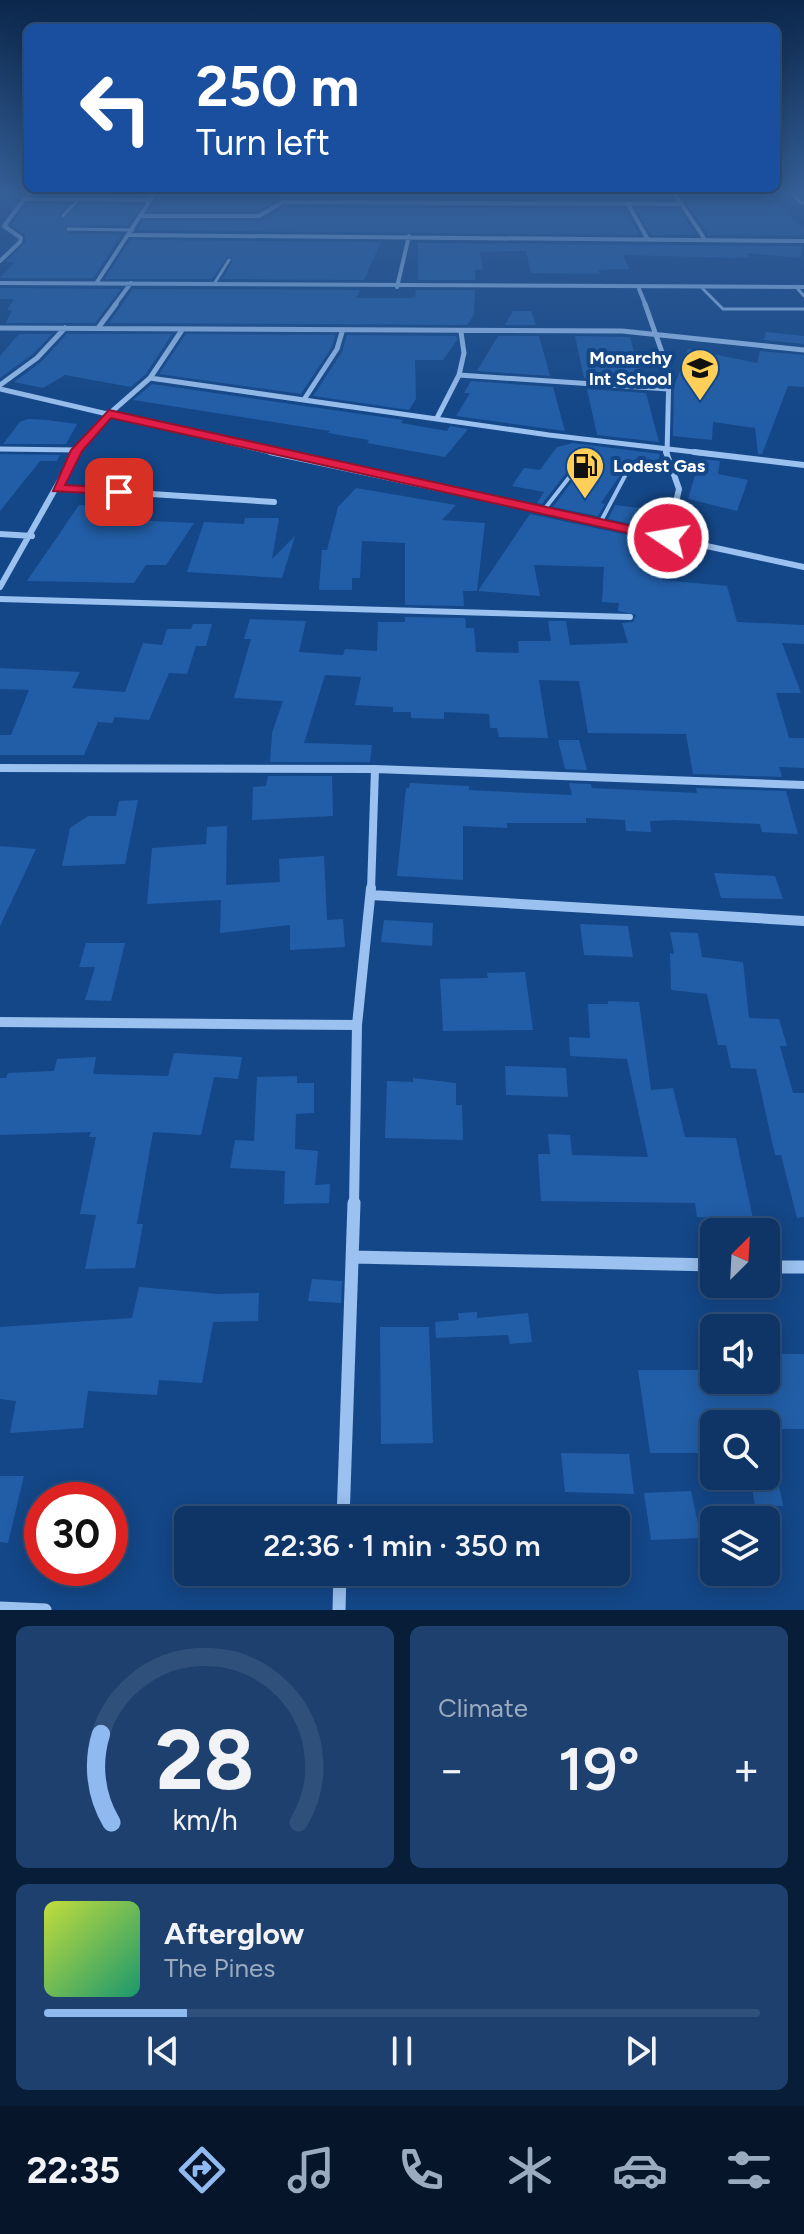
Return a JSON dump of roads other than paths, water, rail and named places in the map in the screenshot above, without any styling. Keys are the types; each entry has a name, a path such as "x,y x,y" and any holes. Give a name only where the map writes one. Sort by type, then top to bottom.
{"street":[{"path":"97,282 108,265"},
{"path":"397,287 402,265"},
{"path":"0,283 639,289 804,287"},
{"path":"98,328 110,307 131,283"},
{"path":"639,289 666,356 665,449 679,489 668,538"},
{"path":"0,328 657,332 804,350"},
{"path":"0,387 37,358 65,328"},
{"path":"0,587 32,536 77,450 109,414 150,378 182,330"},
{"path":"305,398 337,349 342,332"},
{"path":"437,418 459,375 464,353 461,332"},
{"path":"459,375 668,389"},
{"path":"150,378 665,449 804,465"},
{"path":"0,387 109,414 804,567"},
{"path":"0,449 77,450"},
{"path":"58,488 274,502"},
{"path":"0,534 32,536"},
{"path":"0,599 630,617"},
{"path":"0,768 375,769 804,785"},
{"path":"344,1506 353,1257 357,1025 371,895 375,769"},
{"path":"371,895 804,921"},
{"path":"0,1022 357,1025"},
{"path":"353,1257 700,1265"},
{"path":"780,1267 804,1267"},
{"path":"339,1610 340,1586"},
{"path":"0,1608 45,1610"}],"lane":[{"path":"214,284 226,265"},
{"path":"797,288 804,296"},
{"path":"703,289 723,309 804,309"},
{"path":"543,511 578,466"},
{"path":"600,523 626,474"}],"place":[{"name":"Monarchy Int School","path":"700,402"},
{"name":"Lodest Gas","path":"585,500"}]}
